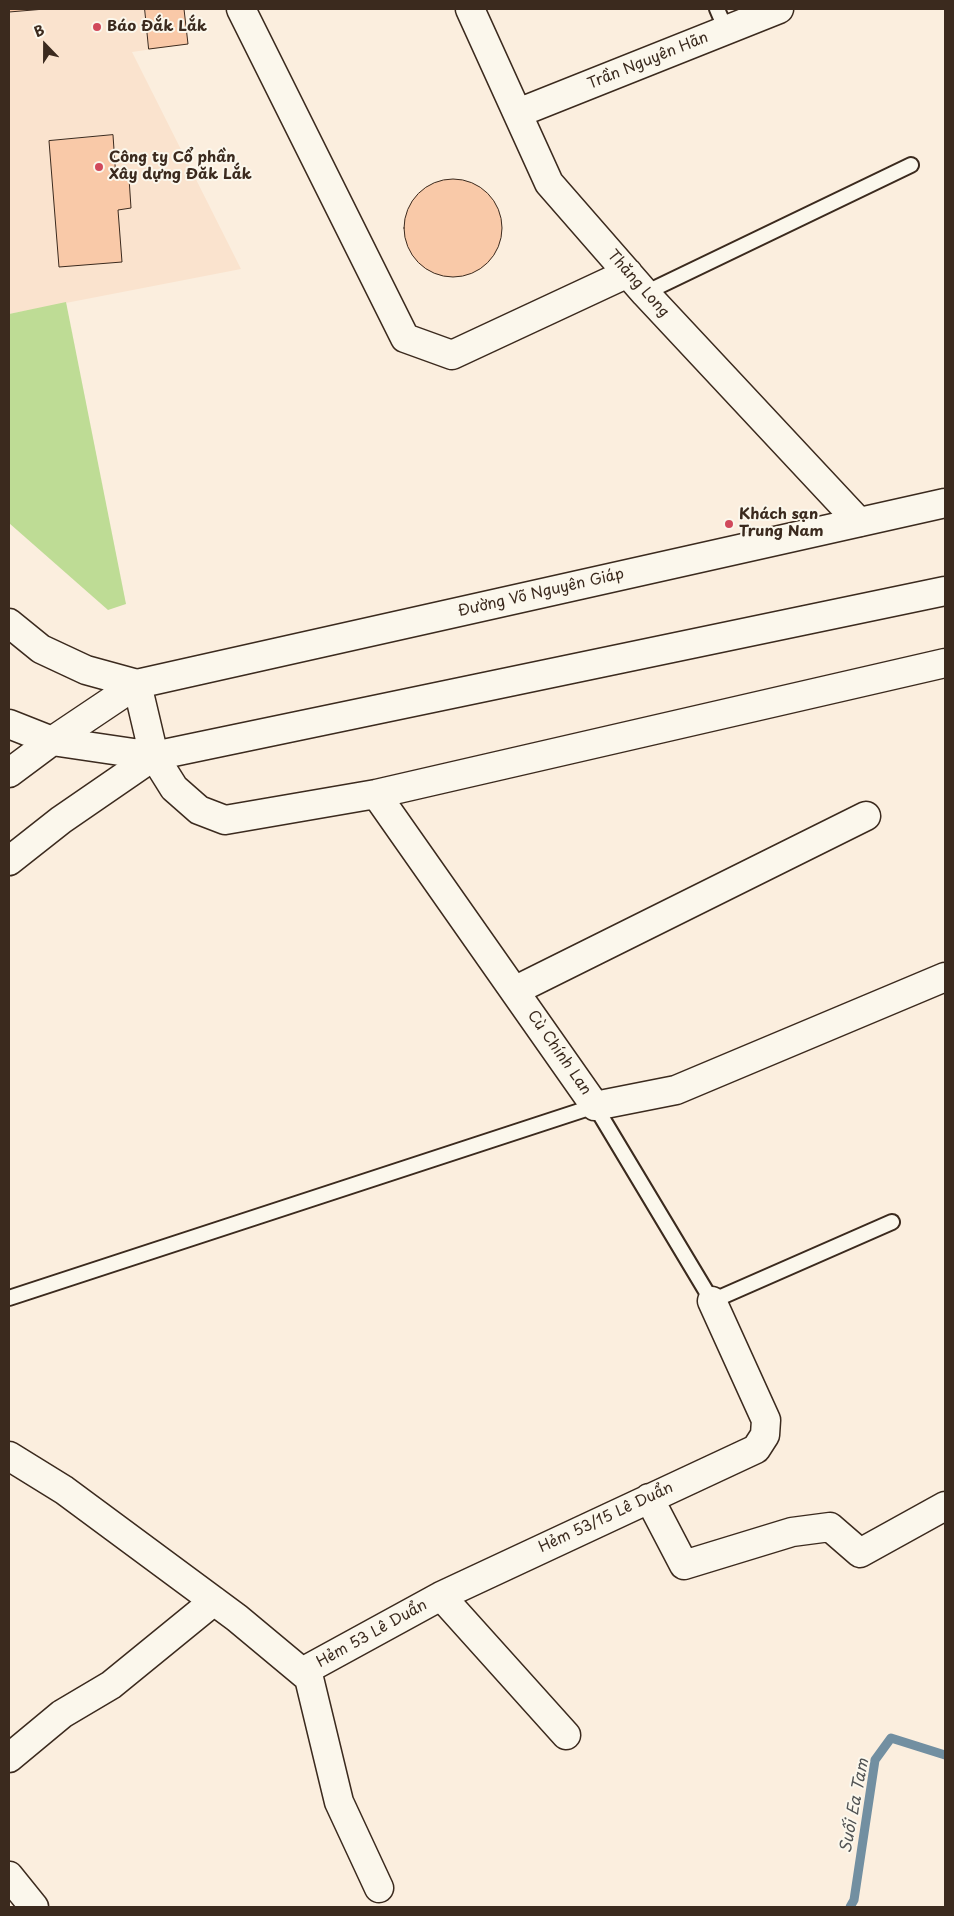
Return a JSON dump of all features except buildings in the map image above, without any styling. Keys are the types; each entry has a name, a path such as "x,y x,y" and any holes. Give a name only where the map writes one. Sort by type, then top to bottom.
{"street":[{"path":"240,9 405,338 452,355 637,283"},
{"name":"Thăng Long","path":"470,9 549,183 637,283 860,522"},
{"name":"Trần Nguyên Hãn","path":"518,112 722,19 779,9"},
{"name":"Đường Võ Nguyên Giáp","path":"137,684 945,503"},
{"path":"9,724 52,740 154,756 945,591"},
{"path":"9,623 41,649 86,670 137,684"},
{"path":"137,684 154,756 174,788 199,810 225,820 376,794 944,666"},
{"path":"9,773 52,740 137,684"},
{"path":"9,861 61,820 154,756"},
{"name":"Cù Chính Lan","path":"376,794 516,990 595,1106 676,1090 945,977"},
{"path":"516,990 866,816"},
{"name":"Hẻm 53/15 Lê Duẩn","path":"442,1596 756,1449 765,1434 766,1420 712,1301"},
{"path":"9,1456 64,1490 214,1601 309,1678 339,1802 379,1888"},
{"path":"649,1498 684,1565 792,1532 830,1527 860,1553 945,1506"},
{"path":"442,1596 566,1735"},
{"name":"Hẻm 53 Lê Duẩn","path":"302,1672 442,1596"},
{"path":"9,1758 62,1714 111,1685 214,1601"},
{"path":"9,1876 34,1907"}],"lane":[{"path":"637,283 912,165"},
{"path":"9,1298 595,1106 712,1301 892,1222"}],"shaded area":[{"name":"Công ty Cổ phần Xây dựng Đăk Lắk","path":"9,9 184,9 188,44 132,52 241,269 9,314"}],"green space":[{"path":"66,302 126,604 108,610 9,523 9,314"}],"waterway":[{"name":"Suối Ea Tam","path":"850,1907 854,1900 875,1760 891,1738 945,1755"}],"place":[{"name":"Báo Đắk Lắk","path":"97,27"},
{"name":"Công ty Cổ phần Xây dựng Đăk Lắk","path":"99,167"},
{"name":"Khách sạn Trung Nam","path":"729,524"}]}
